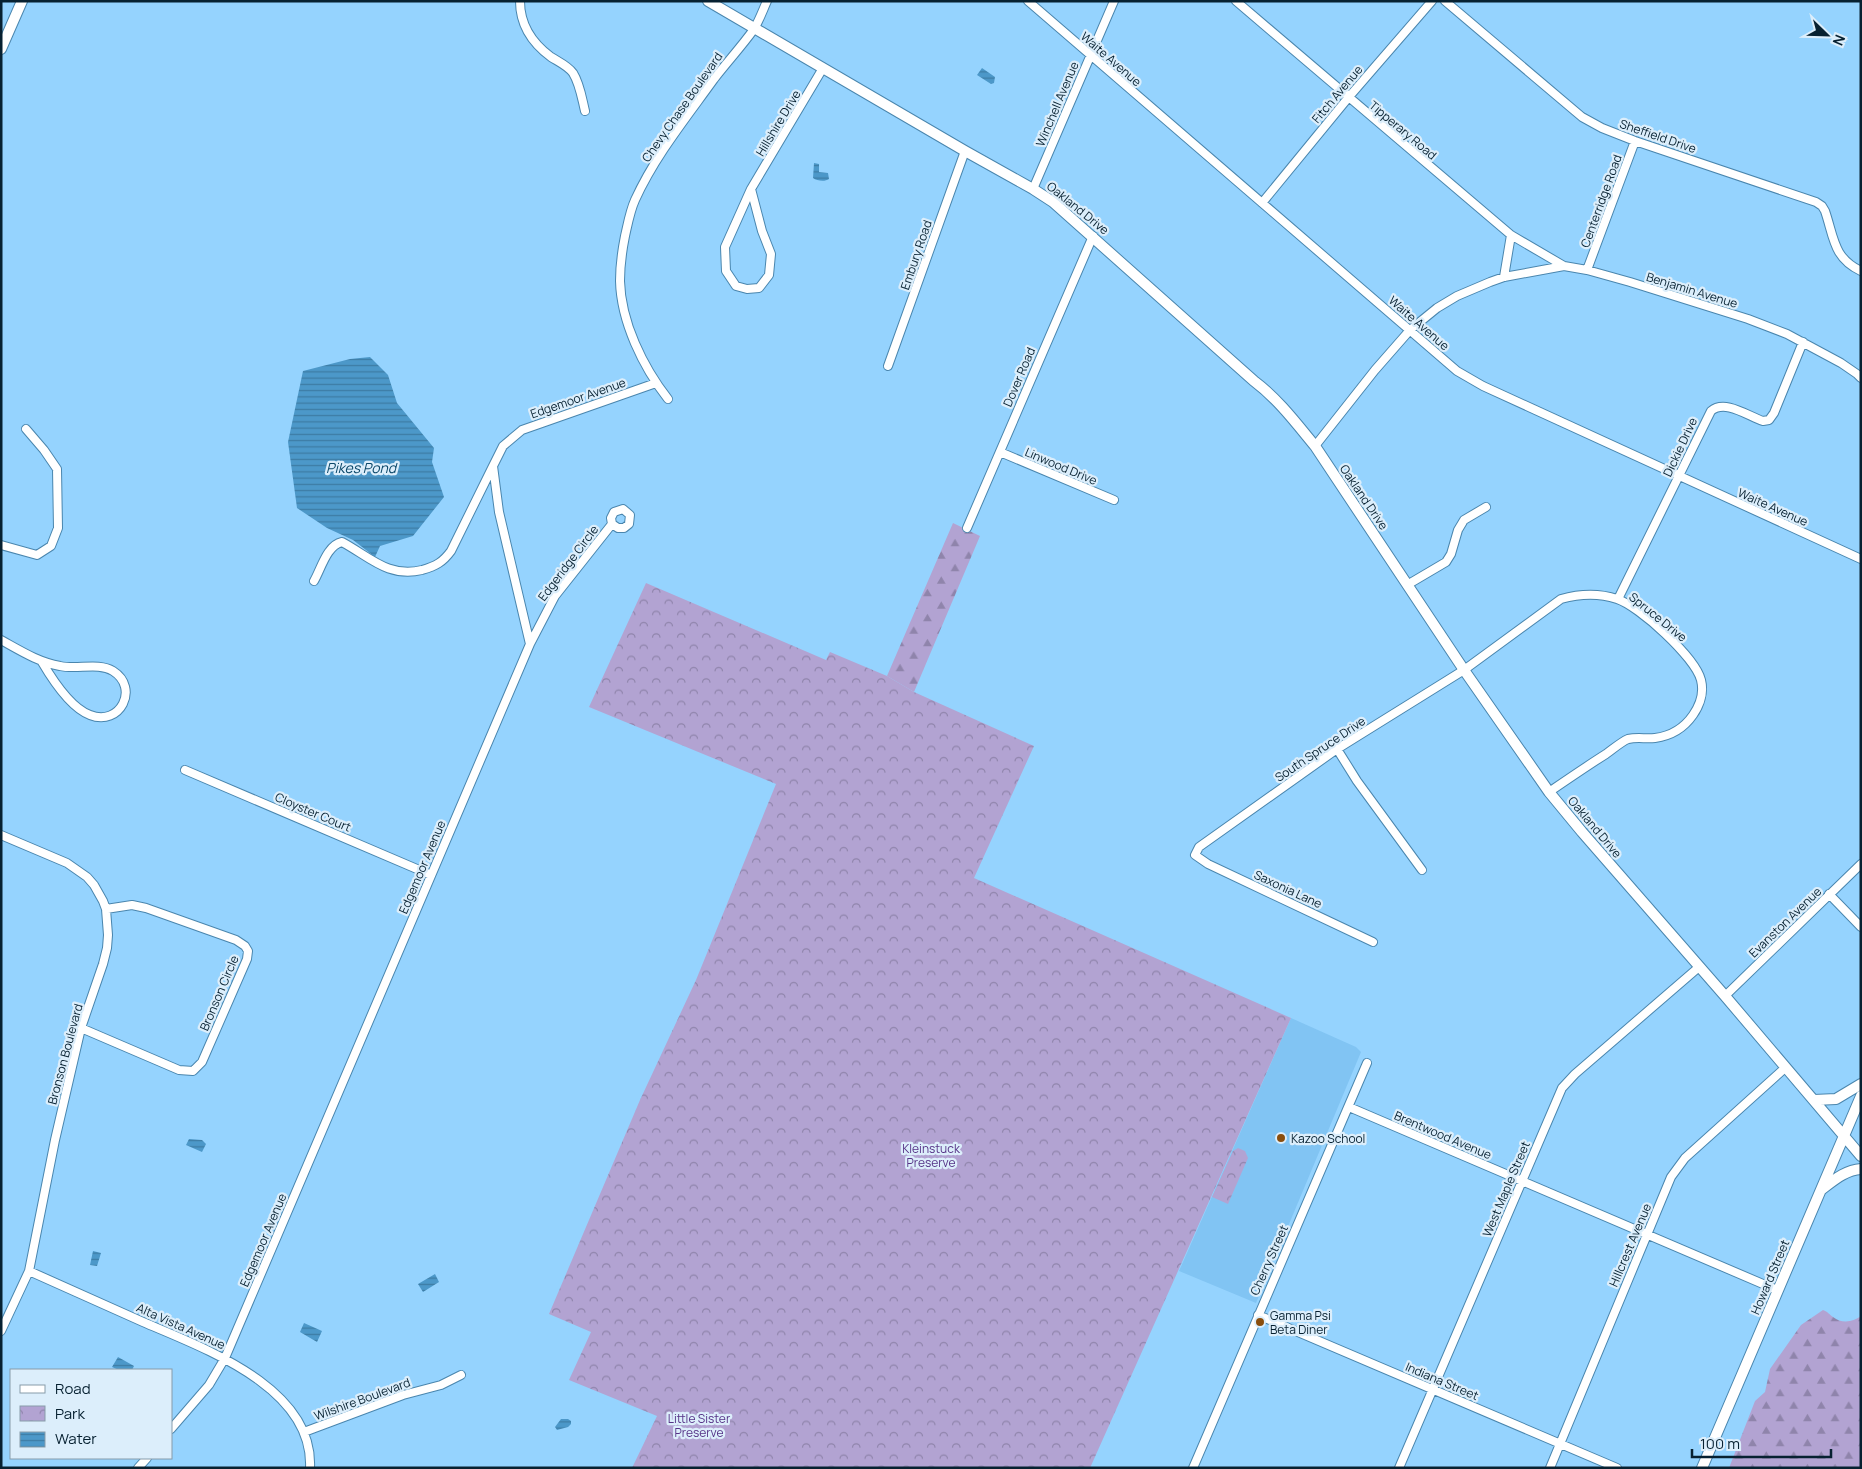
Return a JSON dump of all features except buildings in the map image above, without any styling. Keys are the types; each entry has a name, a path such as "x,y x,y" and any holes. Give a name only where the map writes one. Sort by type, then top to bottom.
{"main road":[{"path":"1,49 22,1"},
{"name":"Oakland Drive","path":"708,1 965,151 1033,188 1053,202 1093,236 1254,381 1268,391 1315,446 1464,670 1549,792 1861,1156"},
{"path":"1814,1100 1836,1099 1861,1084"},
{"name":"Howard Street","path":"1702,1468 1861,1096"},
{"path":"1820,1190 1844,1174 1855,1169 1861,1169"}],"street":[{"path":"520,1 520,12 524,28 540,48 572,72 576,78 585,111"},
{"name":"Chevy Chase Boulevard","path":"668,399 656,383 636,343 628,326 623,304 620,282 621,257 629,217 646,179 673,136 733,54 755,28 767,1"},
{"name":"Waite Avenue","path":"1028,1 1457,371 1483,386 1861,559"},
{"name":"Winchell Avenue","path":"1033,188 1114,1"},
{"name":"Tipperary Road","path":"1236,1 1511,235 1564,266"},
{"name":"Fitch Avenue","path":"1262,203 1348,98 1432,1"},
{"name":"Sheffield Drive","path":"1445,1 1582,118 1602,128 1635,140 1816,202 1825,211 1840,256 1849,266 1861,271"},
{"name":"Hillshire Drive","path":"751,189 762,231 771,254 769,275 759,288 747,289 736,286 726,271 725,247 751,189 823,68"},
{"name":"Centerridge Road","path":"1587,270 1635,140"},
{"name":"Embury Road","path":"888,366 965,151"},
{"path":"1504,277 1511,235"},
{"name":"Dover Road","path":"967,528 1093,236"},
{"name":"Benjamin Avenue","path":"1315,446 1375,370 1410,330 1437,308 1457,296 1504,277 1564,266 1587,270 1748,319 1803,342 1861,378"},
{"name":"Dickie Drive","path":"1618,599 1679,477 1705,419 1715,407 1720,406 1728,407 1763,421 1770,420 1803,342"},
{"name":"Edgemoor Avenue","path":"314,581 330,551 338,543 342,542 391,570 415,571 441,563 451,551 504,446 522,430 656,383"},
{"path":"1,545 37,555 50,546 58,528 57,469 26,429"},
{"name":"Linwood Drive","path":"1000,452 1114,500"},
{"path":"493,466 499,512 530,644"},
{"path":"1407,585 1446,562 1451,554 1458,530 1464,520 1486,507"},
{"name":"Edgeridge Circle","path":"530,644 555,596 612,524"},
{"name":"Spruce Drive","path":"1464,670 1562,600 1574,595 1587,594 1618,599 1631,606 1668,636 1682,651 1700,678 1702,689 1700,701 1694,714 1685,725 1671,734 1655,738 1627,740 1549,792"},
{"path":"1,640 42,662 63,667 81,668 97,666 112,670 120,677 126,689 125,701 117,712 106,718 90,715 59,690 42,662"},
{"name":"Edgemoor Avenue","path":"172,1428 209,1385 225,1358 530,644"},
{"name":"South Spruce Drive","path":"1195,855 1199,847 1337,750 1464,670"},
{"path":"1337,750 1357,781 1422,870"},
{"name":"Cloyster Court","path":"185,770 431,875"},
{"name":"Bronson Boulevard","path":"1,835 67,863 79,870 94,884 100,893 106,909 107,948 81,1028 55,1140 29,1271 1,1331"},
{"name":"Saxonia Lane","path":"1195,855 1208,864 1373,942"},
{"name":"Evanston Avenue","path":"1725,996 1861,864"},
{"path":"1830,894 1861,927"},
{"name":"Bronson Circle","path":"81,1028 179,1070 193,1071 202,1062 247,959 248,952 245,946 236,940 146,908 132,905 106,909"},
{"name":"West Maple Street","path":"1398,1468 1562,1088 1575,1074 1700,967"},
{"name":"Cherry Street","path":"1193,1468 1367,1063"},
{"name":"Hillcrest Avenue","path":"1550,1468 1671,1177 1678,1165 1785,1068"},
{"name":"Brentwood Avenue","path":"1349,1107 1778,1290"},
{"name":"Alta Vista Avenue","path":"29,1271 225,1358 269,1388 281,1399 304,1432"},
{"name":"Indiana Street","path":"1258,1315 1617,1468"},
{"name":"Wilshire Boulevard","path":"310,1468 311,1456 304,1432 403,1395 441,1385 461,1375"}],"shaded area":[{"name":"Kazoo School","path":"1291,1018 1356,1047 1361,1052 1256,1303 1179,1271"}],"green space":[{"path":"953,523 980,536 914,692 887,676"},
{"name":"Kleinstuck Preserve","path":"646,583 826,660 830,652 887,676 914,692 1034,746 974,878 1291,1018 1090,1468 632,1468 657,1416 569,1380 591,1332 549,1314 640,1100 696,980 776,784 589,707"},
{"path":"1238,1148 1245,1151 1248,1158 1228,1204 1212,1197 1233,1151"},
{"path":"1823,1310 1836,1319 1844,1321 1855,1320 1861,1316 1861,1468 1729,1468 1755,1401 1765,1392 1770,1369 1801,1325"}],"water":[{"path":"982,68 995,77 994,83 991,84 977,75"},
{"path":"814,163 819,164 819,172 828,173 829,179 821,181 813,178"},
{"name":"Pikes Pond","path":"370,357 388,375 397,403 434,448 432,462 444,497 413,536 380,546 375,557 353,540 327,528 297,508 288,442 303,371 350,359"},
{"path":"189,1139 202,1140 206,1144 202,1152 186,1145"},
{"path":"93,1251 101,1253 97,1266 90,1265"},
{"path":"435,1274 439,1282 423,1292 418,1284"},
{"path":"304,1323 322,1331 317,1342 300,1332"},
{"path":"118,1357 134,1366 132,1369 117,1369 112,1367"},
{"path":"561,1419 568,1419 571,1421 571,1424 568,1427 557,1430 555,1427"}],"place":[{"name":"Kazoo School","path":"1281,1138"},
{"name":"Gamma Psi Beta Diner","path":"1260,1322"}],"park label":[{"name":"Little Sister Preserve","path":"699,1425"}]}
